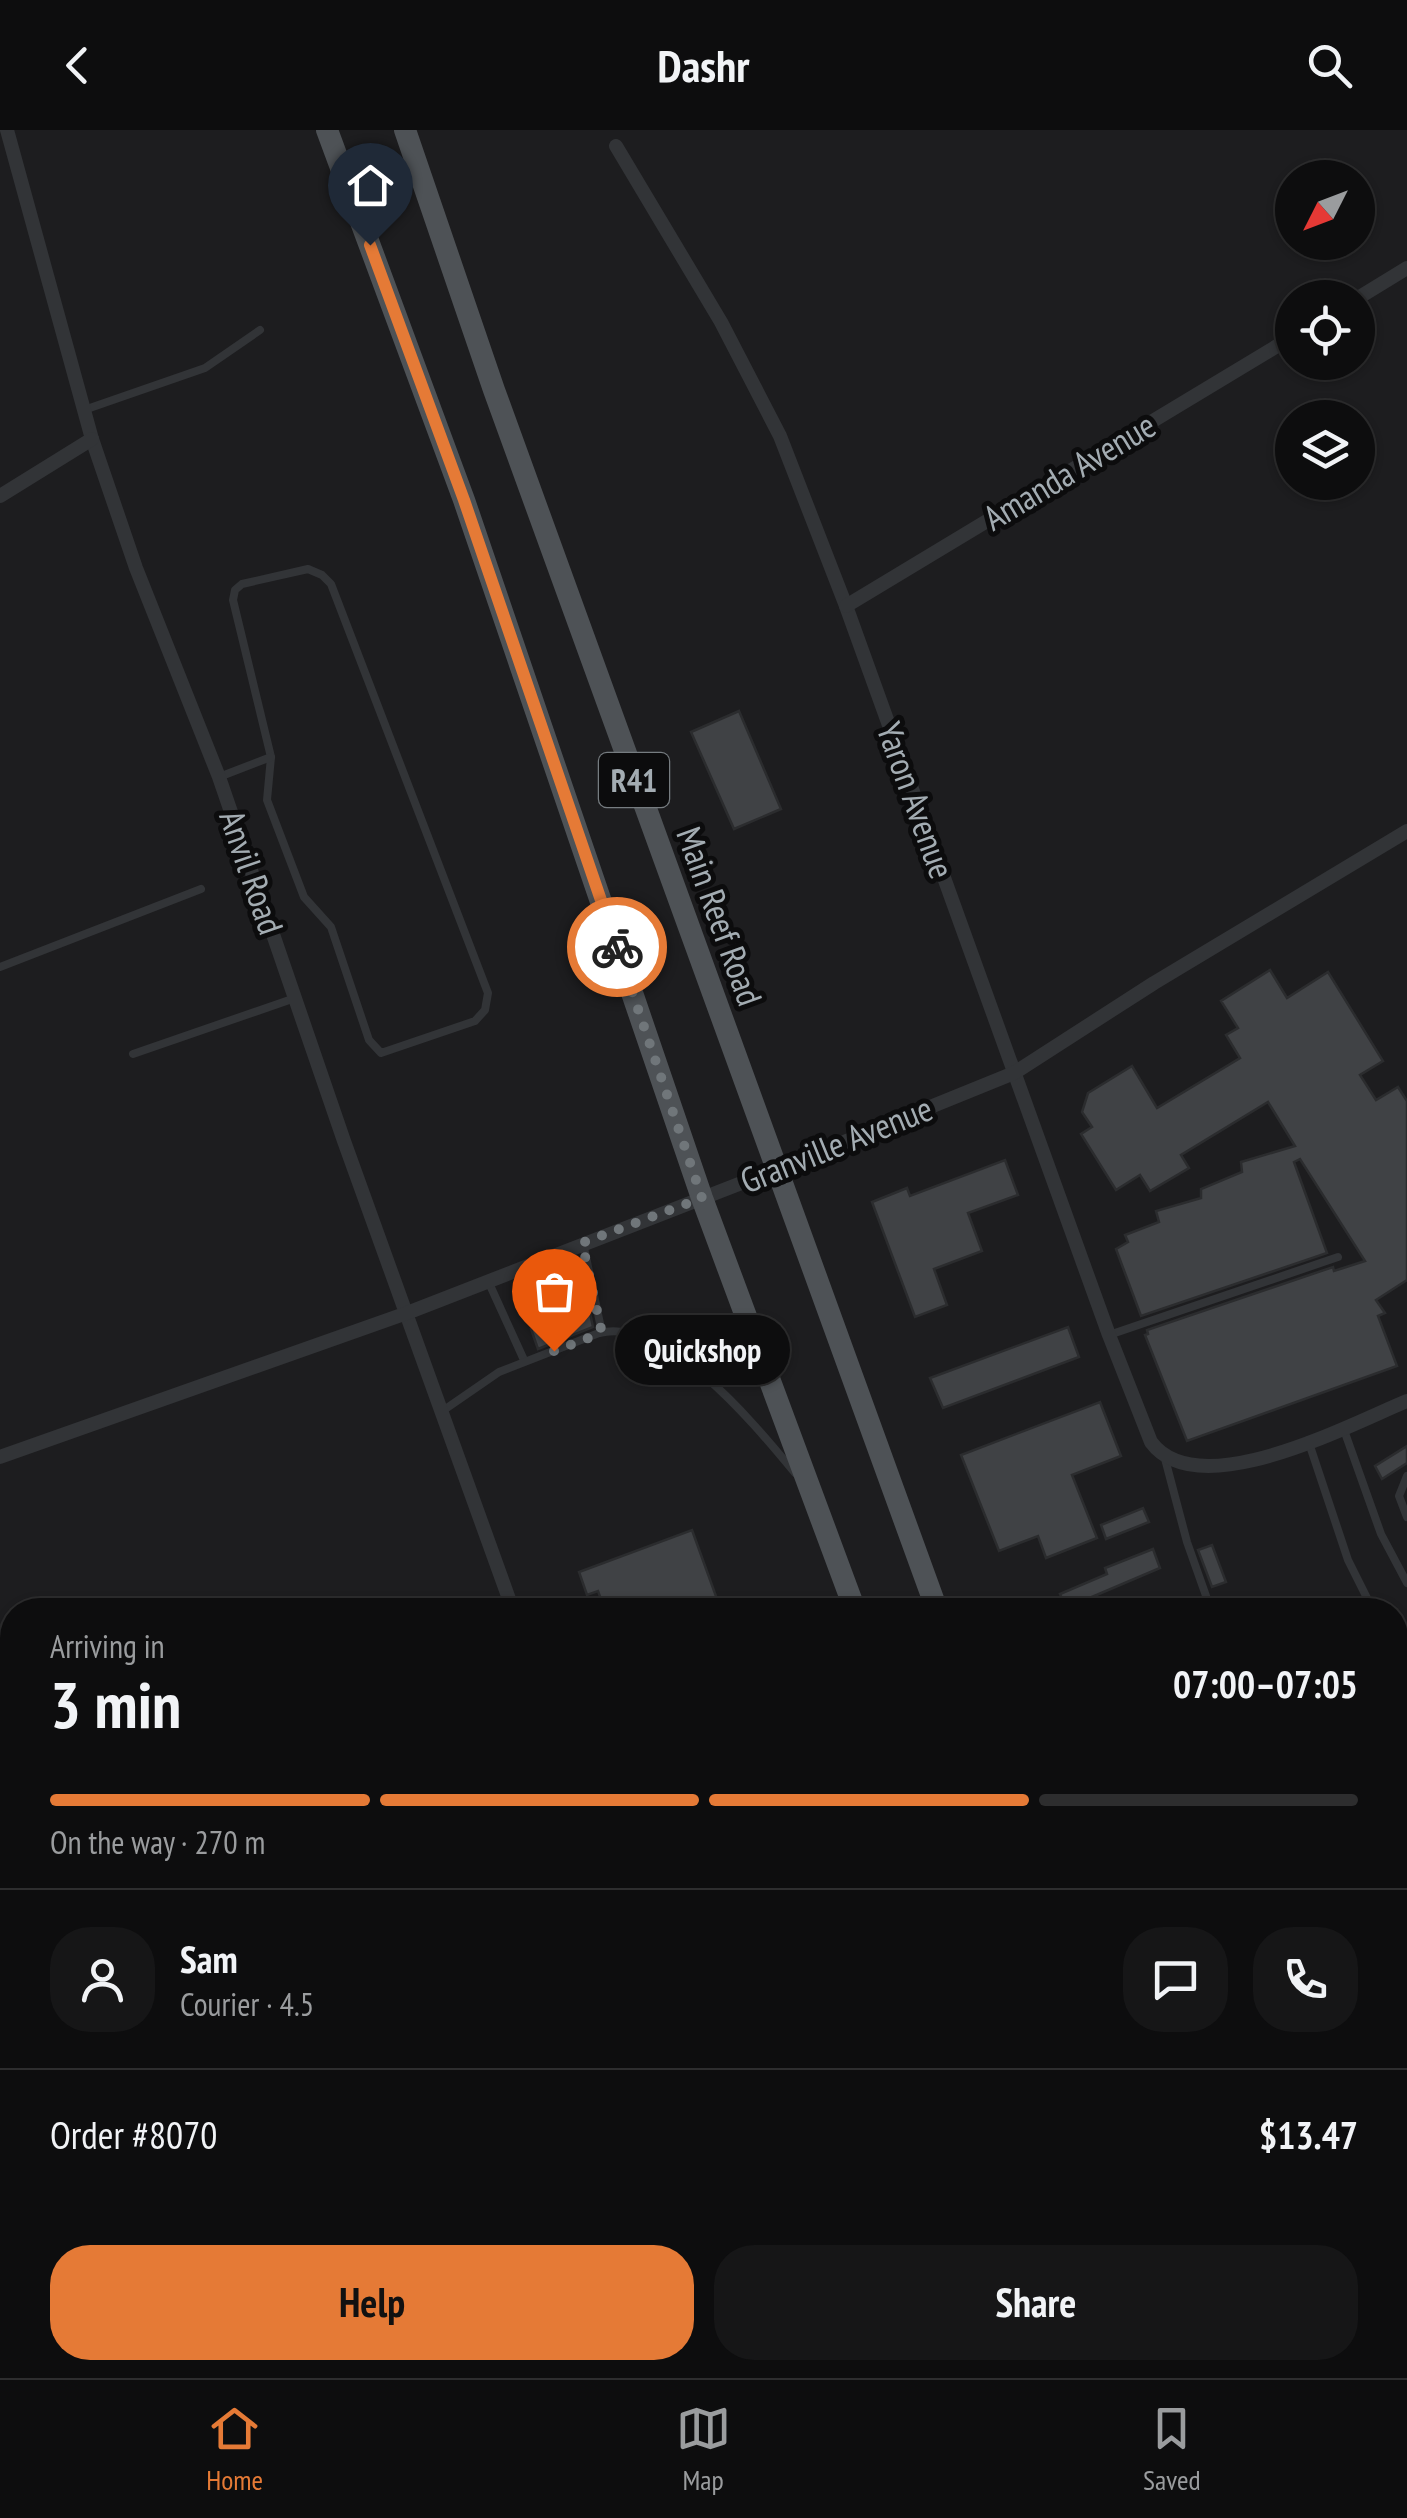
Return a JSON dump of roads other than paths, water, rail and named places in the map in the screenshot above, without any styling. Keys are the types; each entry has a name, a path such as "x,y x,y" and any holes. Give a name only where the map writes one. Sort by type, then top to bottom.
{"main road":[{"name":"R41","path":"327,130 464,500 702,1198 851,1598"},
{"name":"Main Reef Road","path":"405,130 494,390 932,1598"}],"street":[{"name":"Anvil Road","path":"7,130 92,439 136,568 220,778 505,1598"},
{"name":"Yaron Avenue","path":"616,146 767,405 846,606 1108,1335 1144,1430 1164,1455"},
{"path":"1375,288 1407,268"},
{"name":"Amanda Avenue","path":"846,606 1275,347"},
{"path":"0,496 92,439"},
{"name":"Granville Avenue","path":"0,1457 407,1313 1014,1073 1154,983 1407,831"},
{"path":"1164,1455 1200,1467 1241,1464 1407,1402"}],"lane":[{"path":"84,410 205,368 260,330"},
{"path":"308,568 322,574 331,584 488,994 485,1010 474,1021 381,1052 374,1049 331,926 304,897 267,800 271,757 233,600 235,590 242,584 308,568"},
{"path":"220,778 271,757"},
{"path":"0,967 202,889"},
{"path":"133,1054 295,998"},
{"path":"582,1243 599,1333"},
{"path":"1108,1335 1338,1257"},
{"path":"488,1282 524,1360"},
{"path":"441,1412 481,1382 524,1360 615,1329 636,1333 706,1378 748,1418 816,1500"},
{"path":"1344,1427 1381,1534 1407,1582"},
{"path":"1308,1440 1348,1560 1367,1598"},
{"path":"1164,1455 1186,1542 1207,1598"},
{"path":"1407,1476 1399,1496 1407,1517"}],"place":[{"name":"Quickshop","path":"554,1351"}]}
